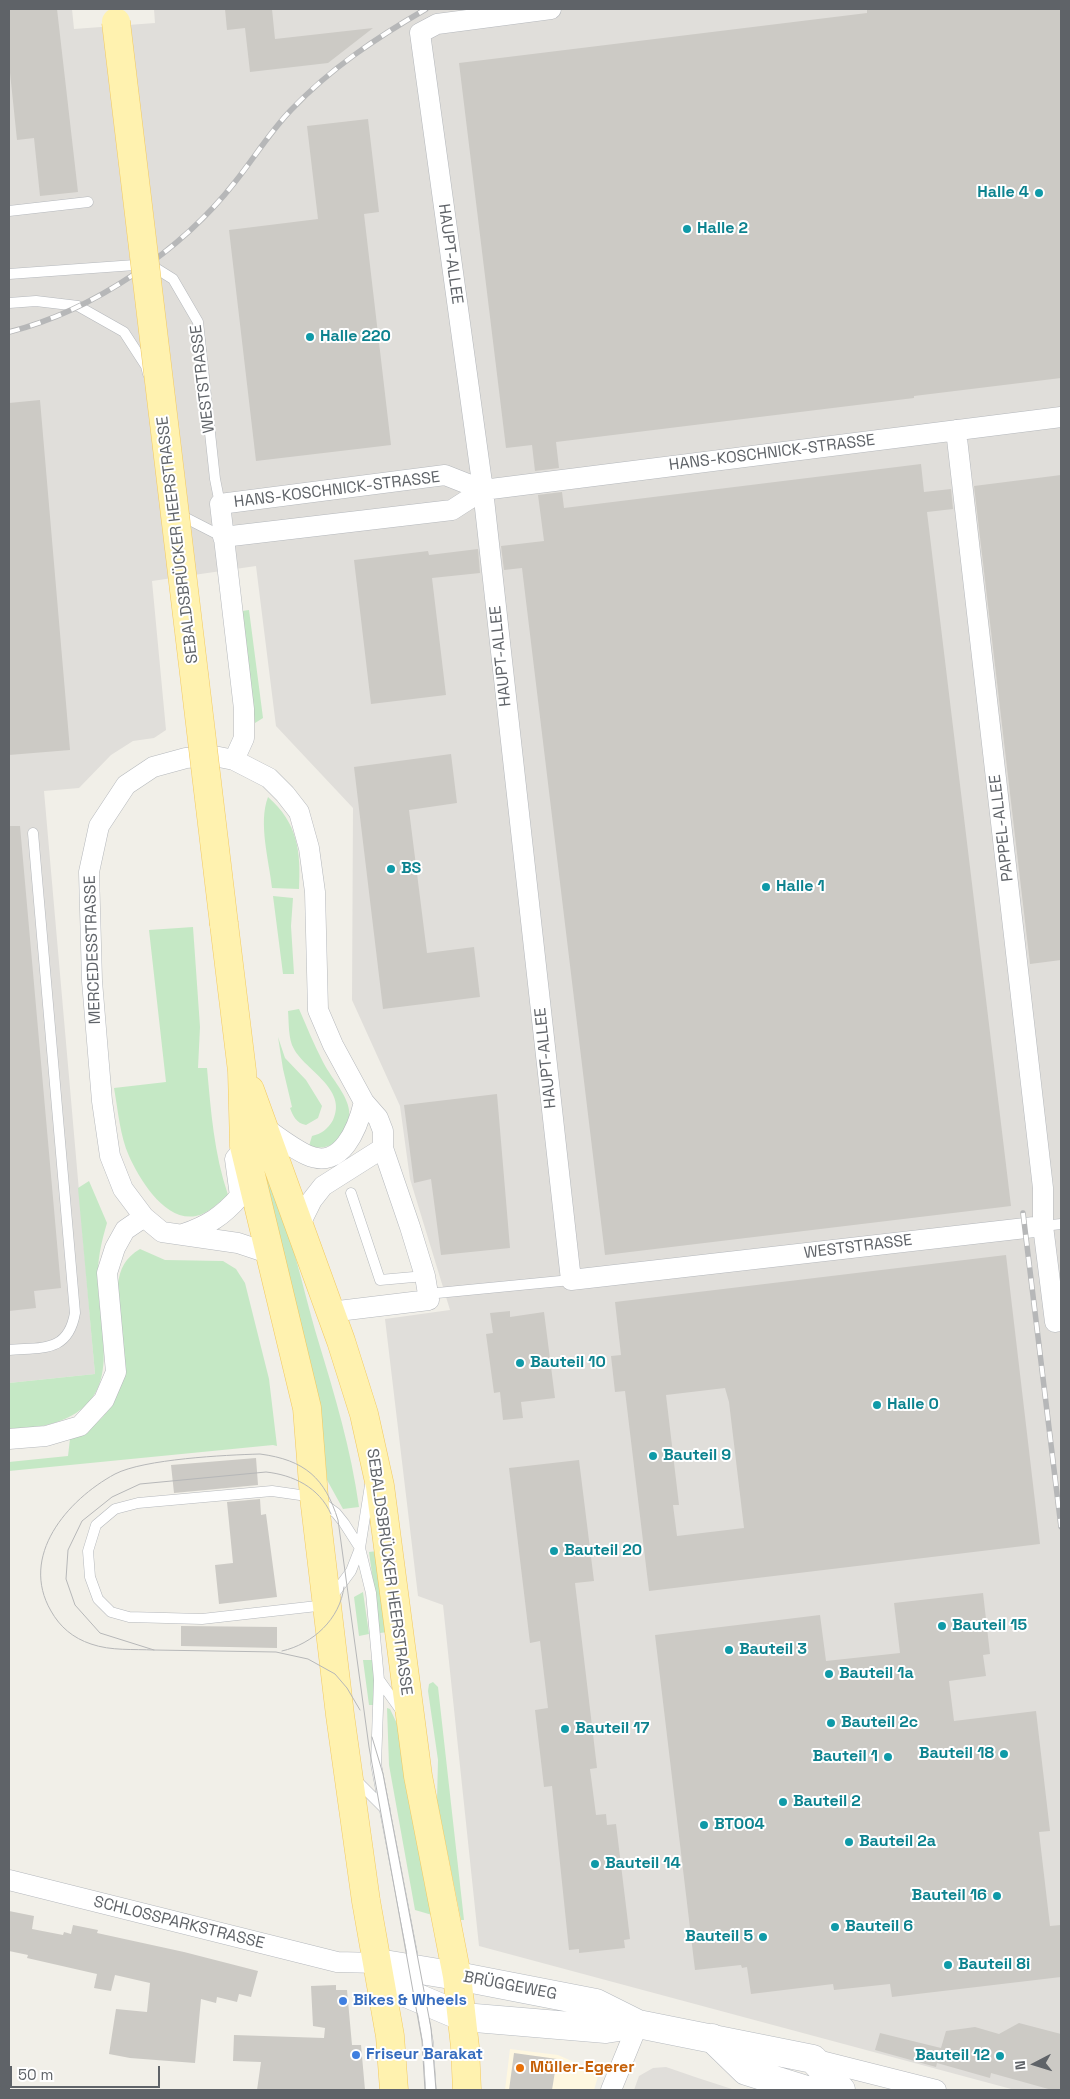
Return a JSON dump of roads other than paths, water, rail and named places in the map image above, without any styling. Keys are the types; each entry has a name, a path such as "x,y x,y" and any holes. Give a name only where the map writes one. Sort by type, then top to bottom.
{"main road":[{"name":"SEBALDSBRÜCKER HEERSTRASSE","path":"115,16 242,1071 244,1146 268,1253 308,1408 314,1497 326,1605 366,1901 390,2036 394,2090"},
{"name":"SEBALDSBRÜCKER HEERSTRASSE","path":"242,1071 330,1312 364,1414 380,1486 418,1776 457,1976 463,2017 467,2090"}],"street":[{"name":"HAUPT-ALLEE","path":"552,9 437,24 420,33 482,490 571,1280"},
{"name":"HANS-KOSCHNICK-STRASSE","path":"223,537 452,510 482,490 1061,417"},
{"name":"PAPPEL-ALLEE","path":"956,430 1043,1188 1052,1225"},
{"name":"HANS-KOSCHNICK-STRASSE","path":"220,504 446,475 482,490"},
{"path":"220,504 244,709 244,738 234,760"},
{"name":"MERCEDESSTRASSE","path":"268,1253 238,1243 178,1236 162,1232 144,1217 123,1189 110,1156 102,1101 92,982 89,872 99,826 126,785 153,767 186,758 214,756 234,760 269,778 299,812 309,848 315,892 318,1010 333,1045 364,1102 378,1118 383,1132 383,1148 426,1285"},
{"path":"264,1127 309,1156 328,1157 345,1147 359,1124 364,1102"},
{"path":"178,1236 202,1228 225,1214 240,1196 235,1159 244,1146"},
{"path":"299,1226 312,1200 323,1186 383,1148"},
{"path":"9,1439 46,1436 80,1426 104,1400 116,1372 107,1273 115,1248 124,1230 144,1217"},
{"path":"1052,1225 1056,1322 1061,1321"},
{"name":"WESTSTRASSE","path":"571,1280 1052,1225"},
{"path":"330,1312 429,1300 426,1285"},
{"name":"SCHLOSSPARKSTRASSE","path":"9,1880 293,1952 351,1964 380,1973"},
{"name":"BRÜGGEWEG","path":"380,1973 417,1984 463,2017 606,2029 638,2024"},
{"name":"BRÜGGEWEG","path":"417,1984 457,1976 596,2003 638,2024 813,2059"},
{"path":"611,2090 638,2024"},
{"path":"712,2038 746,2071 806,2090"},
{"path":"813,2059 841,2090"},
{"path":"813,2059 936,2090"}],"lane":[{"path":"9,211 88,202"},
{"name":"WESTSTRASSE","path":"9,274 149,264 173,279 198,322 215,479 220,504"},
{"path":"9,304 36,301 78,306 124,332 146,366 184,517 223,537"},
{"path":"9,1350 50,1347 64,1340 72,1328 74,1313 33,833"},
{"path":"351,1193 380,1280 426,1285 571,1280"},
{"path":"374,1459 360,1548 350,1571 326,1605 225,1617 129,1617 111,1612 98,1599 90,1577 88,1551 96,1525 115,1509 138,1503 272,1491 314,1497 336,1513 360,1548 370,1593 380,1680 376,1755 428,2042 431,2090"},
{"path":"380,1680 411,1725"},
{"path":"348,1772 385,1809"}],"tram line":[{"path":"154,1650 114,1649 84,1642 63,1627 51,1611 43,1590 41,1570 45,1550 53,1532 65,1514 97,1485 115,1474 164,1461 260,1454 289,1461 301,1466 311,1474 327,1493 338,1520 369,1747 422,2041 425,2090"},
{"path":"331,1514 320,1496 304,1484 286,1476 266,1472 140,1484 112,1497 82,1521 68,1550 66,1579 75,1605 100,1633 154,1650 276,1652 308,1659 335,1674 347,1688 360,1710"},
{"path":"282,1651 304,1643 323,1628 337,1610 344,1587"},
{"path":"372,1737 383,1774 431,2028 436,2090"}],"railway":[{"path":"9,332 41,322 72,309 134,275 162,254 214,207 276,127 306,95 338,67 389,31 426,9"},
{"path":"1023,1213 1061,1527"}],"place":[{"name":"Halle 4","path":"1039,193"},
{"name":"Halle 2","path":"687,229"},
{"name":"Halle 220","path":"310,337"},
{"name":"BS","path":"391,869"},
{"name":"Halle 1","path":"766,887"},
{"name":"Bauteil 10","path":"520,1363"},
{"name":"Halle 0","path":"877,1405"},
{"name":"Bauteil 9","path":"653,1456"},
{"name":"Bauteil 20","path":"554,1551"},
{"name":"Bauteil 15","path":"942,1626"},
{"name":"Bauteil 3","path":"729,1650"},
{"name":"Bauteil 1a","path":"829,1674"},
{"name":"Bauteil 2c","path":"831,1723"},
{"name":"Bauteil 17","path":"565,1729"},
{"name":"Bauteil 18","path":"1004,1754"},
{"name":"Bauteil 1","path":"888,1757"},
{"name":"Bauteil 2","path":"783,1802"},
{"name":"BT004","path":"704,1825"},
{"name":"Bauteil 2a","path":"849,1842"},
{"name":"Bauteil 14","path":"595,1864"},
{"name":"Bauteil 16","path":"997,1896"},
{"name":"Bauteil 6","path":"835,1927"},
{"name":"Bauteil 5","path":"763,1937"},
{"name":"Bauteil 8i","path":"948,1965"},
{"name":"Bikes & Wheels","path":"343,2001"},
{"name":"Friseur Barakat","path":"356,2055"},
{"name":"Bauteil 12","path":"1000,2056"},
{"name":"Müller-Egerer","path":"520,2068"}]}
